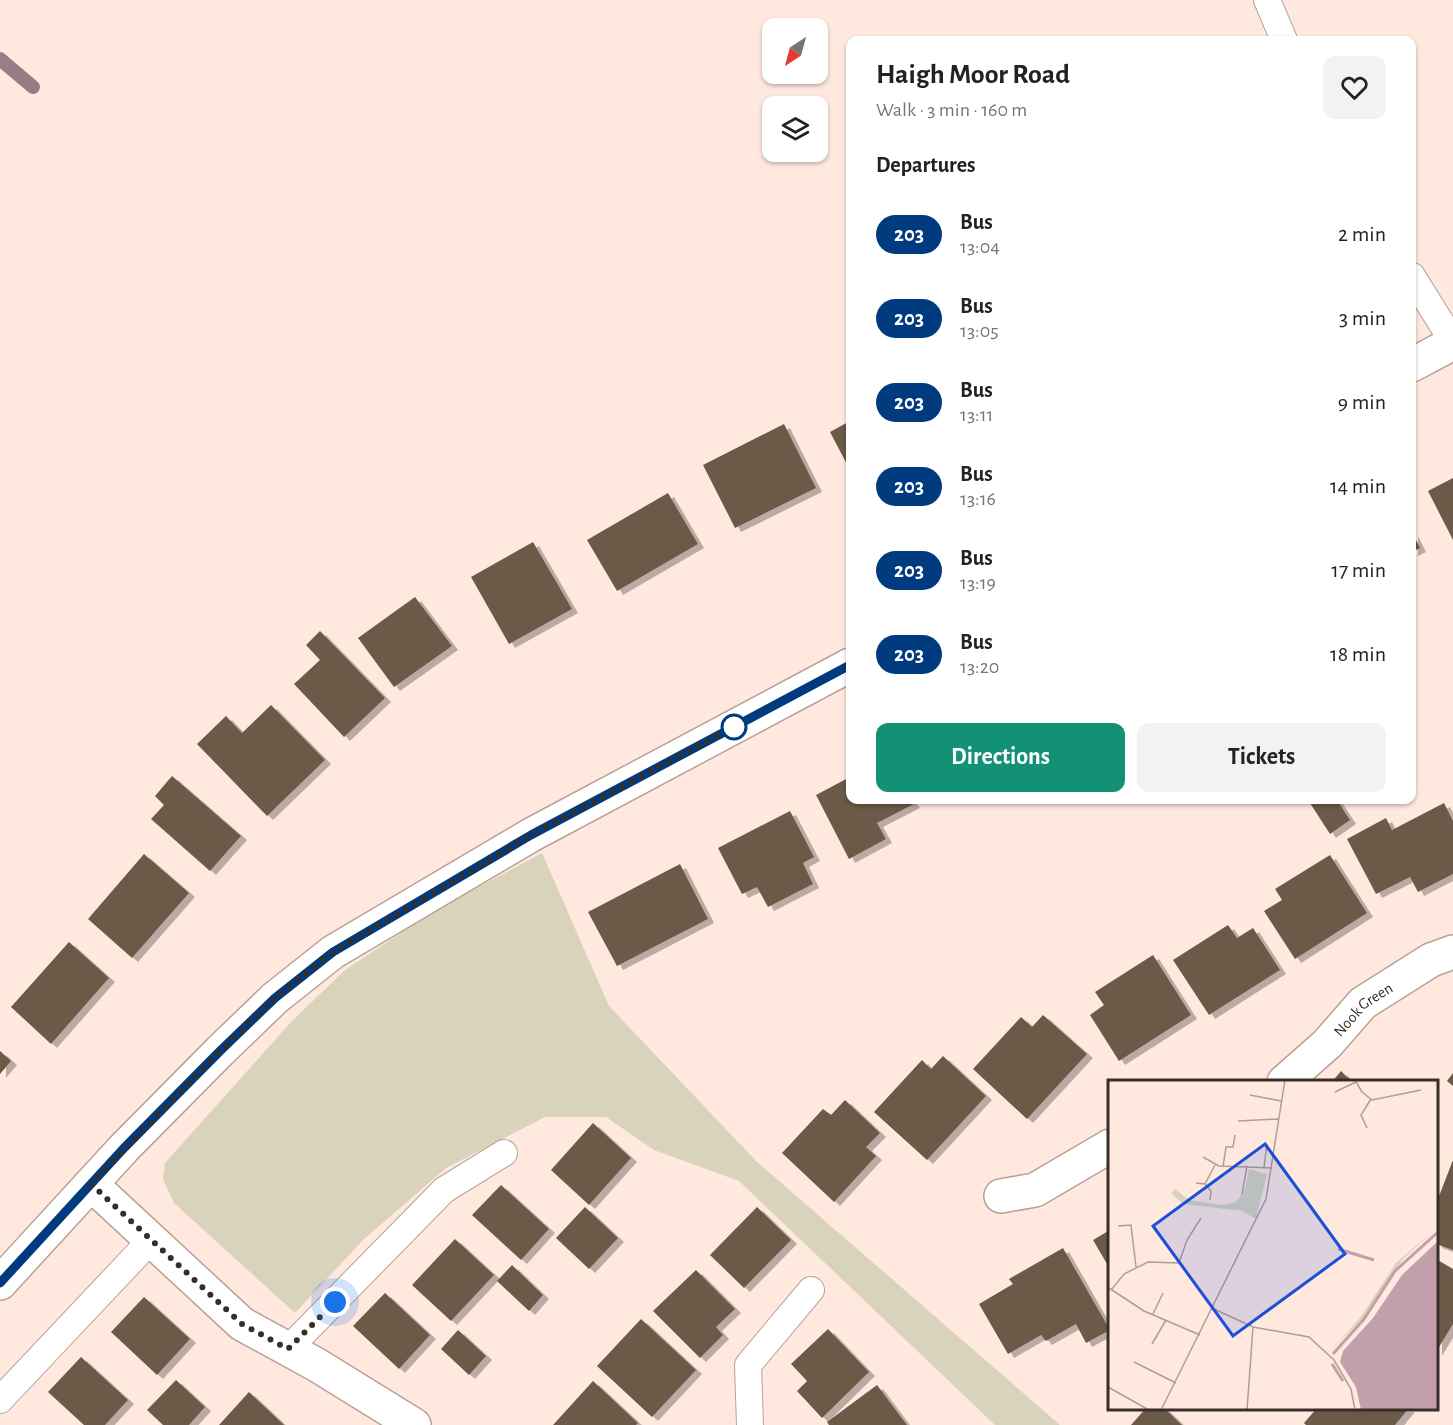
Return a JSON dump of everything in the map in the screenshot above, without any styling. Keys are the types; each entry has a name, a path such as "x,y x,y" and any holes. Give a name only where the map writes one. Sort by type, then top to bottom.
{"street":[{"path":"1416,363 1453,342"},
{"path":"0,1283 91,1184 228,1043 275,998 333,952 531,835 846,666"},
{"name":"Nook Green","path":"1286,1080 1328,1044 1363,1003 1431,960 1453,952"},
{"path":"1001,1196 1035,1190 1108,1147"},
{"path":"91,1184 242,1324 414,1425"}],"lane":[{"path":"1267,0 1282,36"},
{"path":"1416,282 1453,342"},
{"path":"288,1349 444,1190 504,1153"},
{"path":"0,1400 152,1240"},
{"path":"750,1425 748,1365 811,1290"}],"shaded area":[{"path":"542,853 609,1006 756,1161 1060,1425 995,1425 739,1181 654,1150 606,1117 545,1117 446,1168 363,1240 295,1313 174,1203 163,1179 165,1163 291,1022 345,970 436,910"}],"building":[{"path":"846,423 846,462 830,432"},
{"path":"784,424 816,488 735,528 703,465"},
{"path":"1453,478 1453,540 1428,491"},
{"path":"668,493 698,544 617,591 587,540"},
{"path":"533,542 572,609 509,644 471,577"},
{"path":"415,597 452,646 394,687 358,638"},
{"path":"320,631 385,698 344,737 294,684 320,660 306,645"},
{"path":"271,705 325,760 267,816 197,744 226,716 242,733"},
{"path":"172,776 241,836 210,871 151,819 164,805 155,796"},
{"path":"846,779 846,804 914,804 877,823 886,839 849,859 816,795"},
{"path":"1444,803 1453,821 1453,874 1418,892 1410,877 1376,894 1347,839 1386,818 1392,830"},
{"path":"1311,804 1340,804 1350,820 1330,834"},
{"path":"790,811 814,857 803,863 813,884 768,907 757,887 742,894 718,848"},
{"path":"144,854 189,893 132,958 88,919"},
{"path":"1330,855 1367,913 1295,959 1264,911 1282,900 1275,889"},
{"path":"680,864 708,919 617,966 588,912"},
{"path":"1228,925 1237,938 1253,928 1280,970 1209,1015 1173,960"},
{"path":"69,942 109,978 51,1044 11,1007"},
{"path":"1153,955 1191,1015 1119,1061 1090,1015 1104,1005 1095,992"},
{"path":"1043,1015 1087,1054 1027,1119 973,1069 1021,1017 1032,1027"},
{"path":"0,1051 11,1061 0,1074"},
{"path":"943,1056 986,1096 927,1160 874,1112 922,1060 931,1069"},
{"path":"1341,1071 1350,1080 1334,1080"},
{"path":"1453,1073 1453,1086 1447,1081"},
{"path":"845,1100 880,1133 866,1147 876,1156 834,1202 782,1153 823,1109 831,1115"},
{"path":"593,1123 631,1158 589,1205 551,1170"},
{"path":"1453,1160 1453,1250 1438,1245 1438,1199"},
{"path":"501,1185 549,1229 521,1260 472,1215"},
{"path":"585,1207 618,1238 589,1269 556,1238"},
{"path":"757,1207 791,1240 744,1288 710,1255"},
{"path":"1108,1231 1108,1266 1093,1240"},
{"path":"455,1239 494,1275 451,1321 412,1285"},
{"path":"1063,1248 1108,1327 1108,1331 1086,1343 1076,1324 1046,1341 1041,1335 1008,1354 979,1304 1013,1284 1009,1279"},
{"path":"1438,1260 1453,1269 1453,1324 1438,1349"},
{"path":"512,1265 543,1295 529,1311 497,1281"},
{"path":"696,1270 735,1309 716,1327 723,1335 700,1358 653,1311"},
{"path":"385,1293 430,1335 399,1369 353,1326"},
{"path":"144,1297 190,1339 157,1375 111,1332"},
{"path":"641,1319 696,1370 652,1417 597,1366"},
{"path":"828,1329 869,1372 822,1418 797,1391 807,1381 791,1364"},
{"path":"458,1330 486,1356 469,1375 441,1349"},
{"path":"81,1357 128,1400 105,1425 84,1425 48,1392"},
{"path":"176,1380 205,1407 189,1425 163,1425 147,1410"},
{"path":"593,1381 638,1423 636,1425 553,1425"},
{"path":"877,1385 907,1425 829,1425 827,1422"},
{"path":"249,1392 284,1425 219,1425"},
{"path":"1144,1410 1166,1410 1182,1425 1131,1425"},
{"path":"1315,1410 1407,1410 1395,1425 1306,1425 1304,1423"}],"waterway":[{"path":"0,59 33,87"}],"bus line":[{"name":"203","path":"0,1283 124,1148 220,1051 275,998 333,952 531,835 846,667"}],"route":[{"path":"335,1302 288,1349 242,1324 91,1184 124,1148 275,998 333,952 531,835 734,727"}]}
